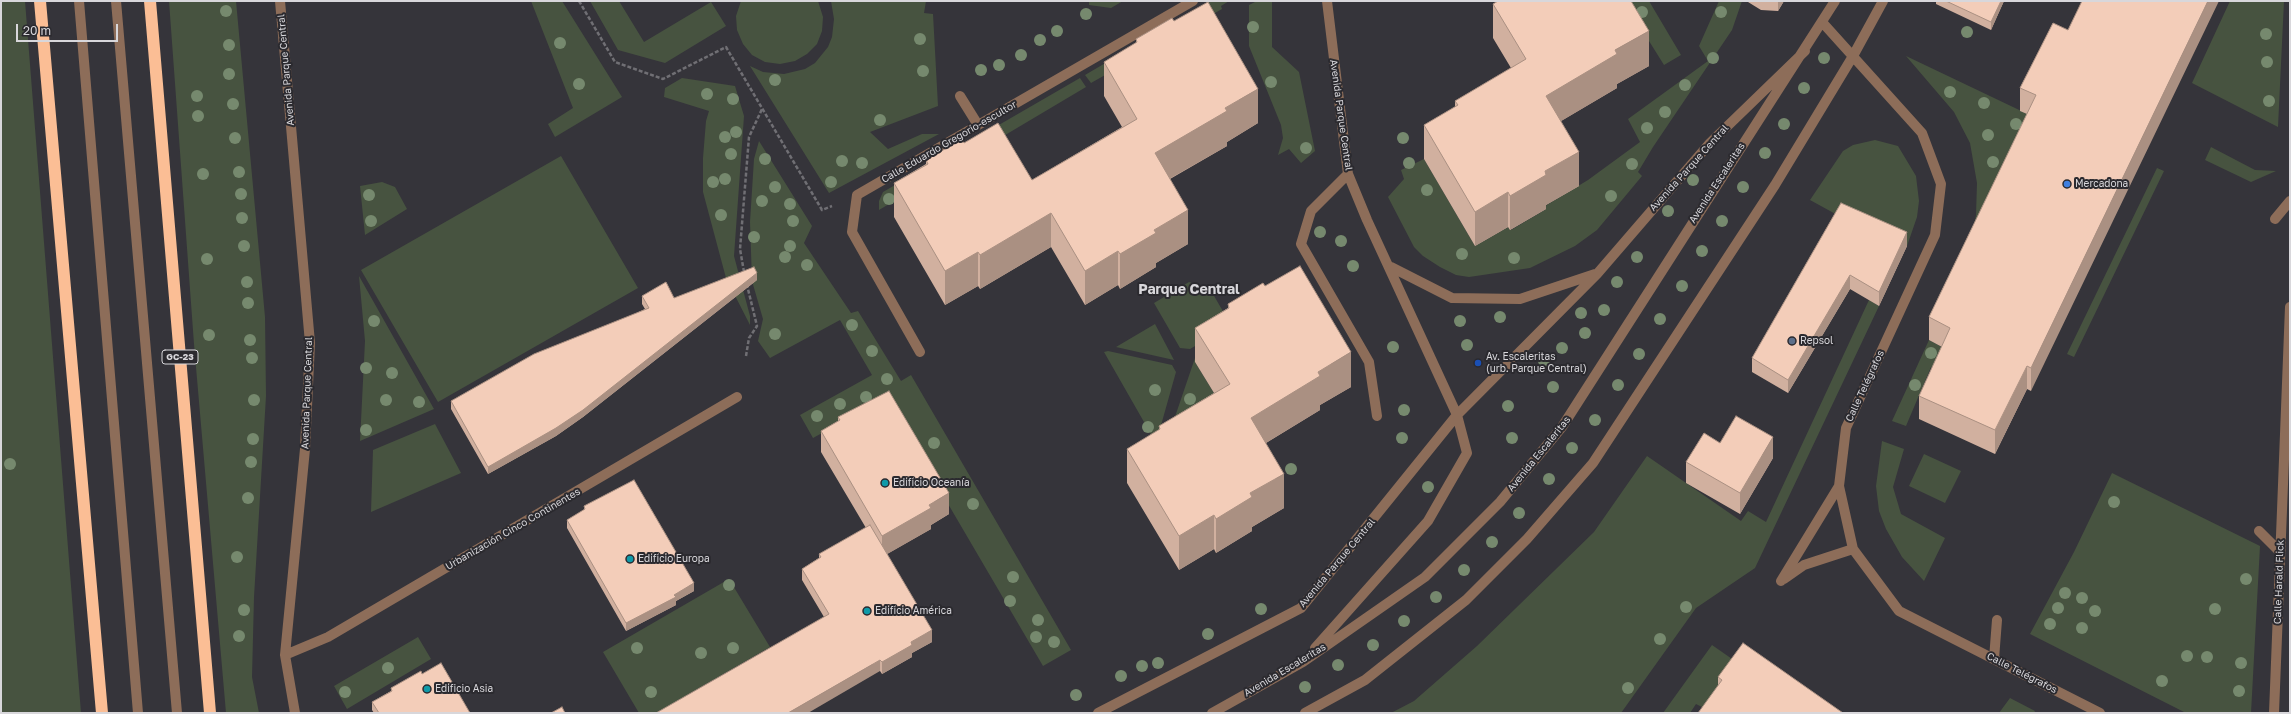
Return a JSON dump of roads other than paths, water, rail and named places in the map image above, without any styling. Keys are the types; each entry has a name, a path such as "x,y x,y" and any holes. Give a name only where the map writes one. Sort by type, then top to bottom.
{"highway":[{"path":"40,1 102,713"},
{"name":"GC-23","path":"150,1 210,713"}],"street":[{"path":"79,1 138,713"},
{"path":"116,1 177,713"},
{"name":"Avenida Parque Central","path":"280,1 310,343 305,449 285,655 295,713"},
{"name":"Calle Eduardo Gregorio-escultor","path":"920,352 852,232 857,195 1193,1"},
{"name":"Avenida Parque Central","path":"1303,662 1428,521 1467,453 1458,415 1348,174 1327,1"},
{"name":"Avenida Escaleritas","path":"1212,713 1303,662 1425,576 1500,502 1562,427 1734,156 1805,51 1835,1"},
{"path":"1305,713 1365,680 1466,600 1527,539 1593,463 1775,185 1853,56 1883,1"},
{"name":"Calle Telégrafos","path":"1822,22 1922,133 1941,184 1935,235 1846,428 1839,486 1853,549 1899,611 2100,713"},
{"name":"Avenida Parque Central","path":"1098,713 1301,608 1458,415 1597,274 1710,143 1805,51"},
{"path":"960,96 978,125"},
{"path":"1348,174 1311,211 1301,244 1369,362 1377,416"},
{"path":"2275,219 2290,201"},
{"path":"1391,267 1452,298 1520,299 1597,274"},
{"name":"Calle Harald Flick","path":"2274,713 2290,307"},
{"name":"Urbanización Cinco Continentes","path":"285,655 328,637 737,397"},
{"path":"1839,486 1781,581 1804,565 1853,549"},
{"path":"2259,531 2280,552"},
{"path":"1994,659 1997,620"}],"place":[{"name":"Mercadona","path":"2067,184"},
{"name":"Repsol","path":"1792,341"},
{"name":"Av. Escaleritas (urb. Parque Central)","path":"1478,363"},
{"name":"Edificio Oceanía","path":"885,483"},
{"name":"Edificio Europa","path":"630,559"},
{"name":"Edificio América","path":"867,611"},
{"name":"Edificio Asia","path":"427,689"}],"district":[{"name":"Parque Central","path":"1189,290"}]}
